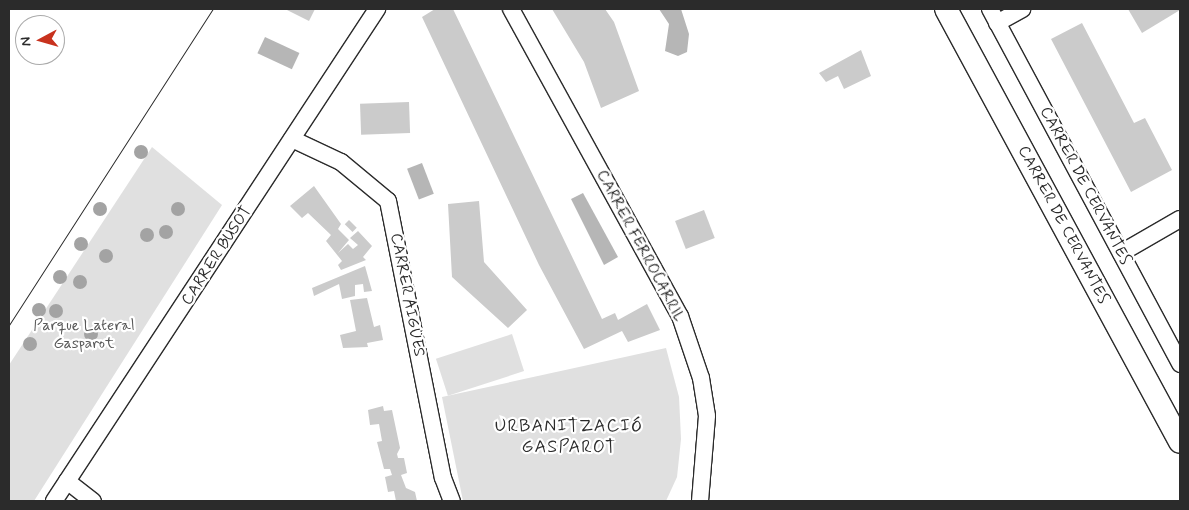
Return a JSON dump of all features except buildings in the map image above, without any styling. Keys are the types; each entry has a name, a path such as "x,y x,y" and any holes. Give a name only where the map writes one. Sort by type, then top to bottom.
{"main road":[{"name":"CARRER DE CERVANTES","path":"946,9 1180,442"}],"street":[{"name":"CARRER BUSOT","path":"54,501 377,9"},
{"name":"CARRER FERROCARRIL","path":"511,9 680,316 701,378 707,416 700,501"},
{"path":"994,16 1022,9"},
{"name":"CARRER DE CERVANTES","path":"994,16 1180,364"},
{"name":"CARRER AIGÜES","path":"292,139 341,162 388,201 443,478 452,501"},
{"path":"1121,253 1180,219"},
{"path":"67,481 93,501"}],"green space":[{"name":"Parque Lateral Gasparot","path":"152,147 222,205 34,501 9,501 9,365"},
{"path":"512,334 524,371 448,396 436,359"},
{"path":"666,348 679,397 681,439 677,477 666,501 463,501 442,397"}],"shaded area":[{"path":"659,9 681,9 689,34 687,52 678,56 665,51 669,24"},
{"path":"265,37 299,53 292,69 257,53"},
{"path":"422,163 434,194 419,200 407,169"},
{"path":"583,193 618,257 604,265 571,199"}],"tram line":[{"path":"9,325 213,9"}],"district":[{"name":"URBANITZACIÓ GASPAROT","path":"569,437"}]}
